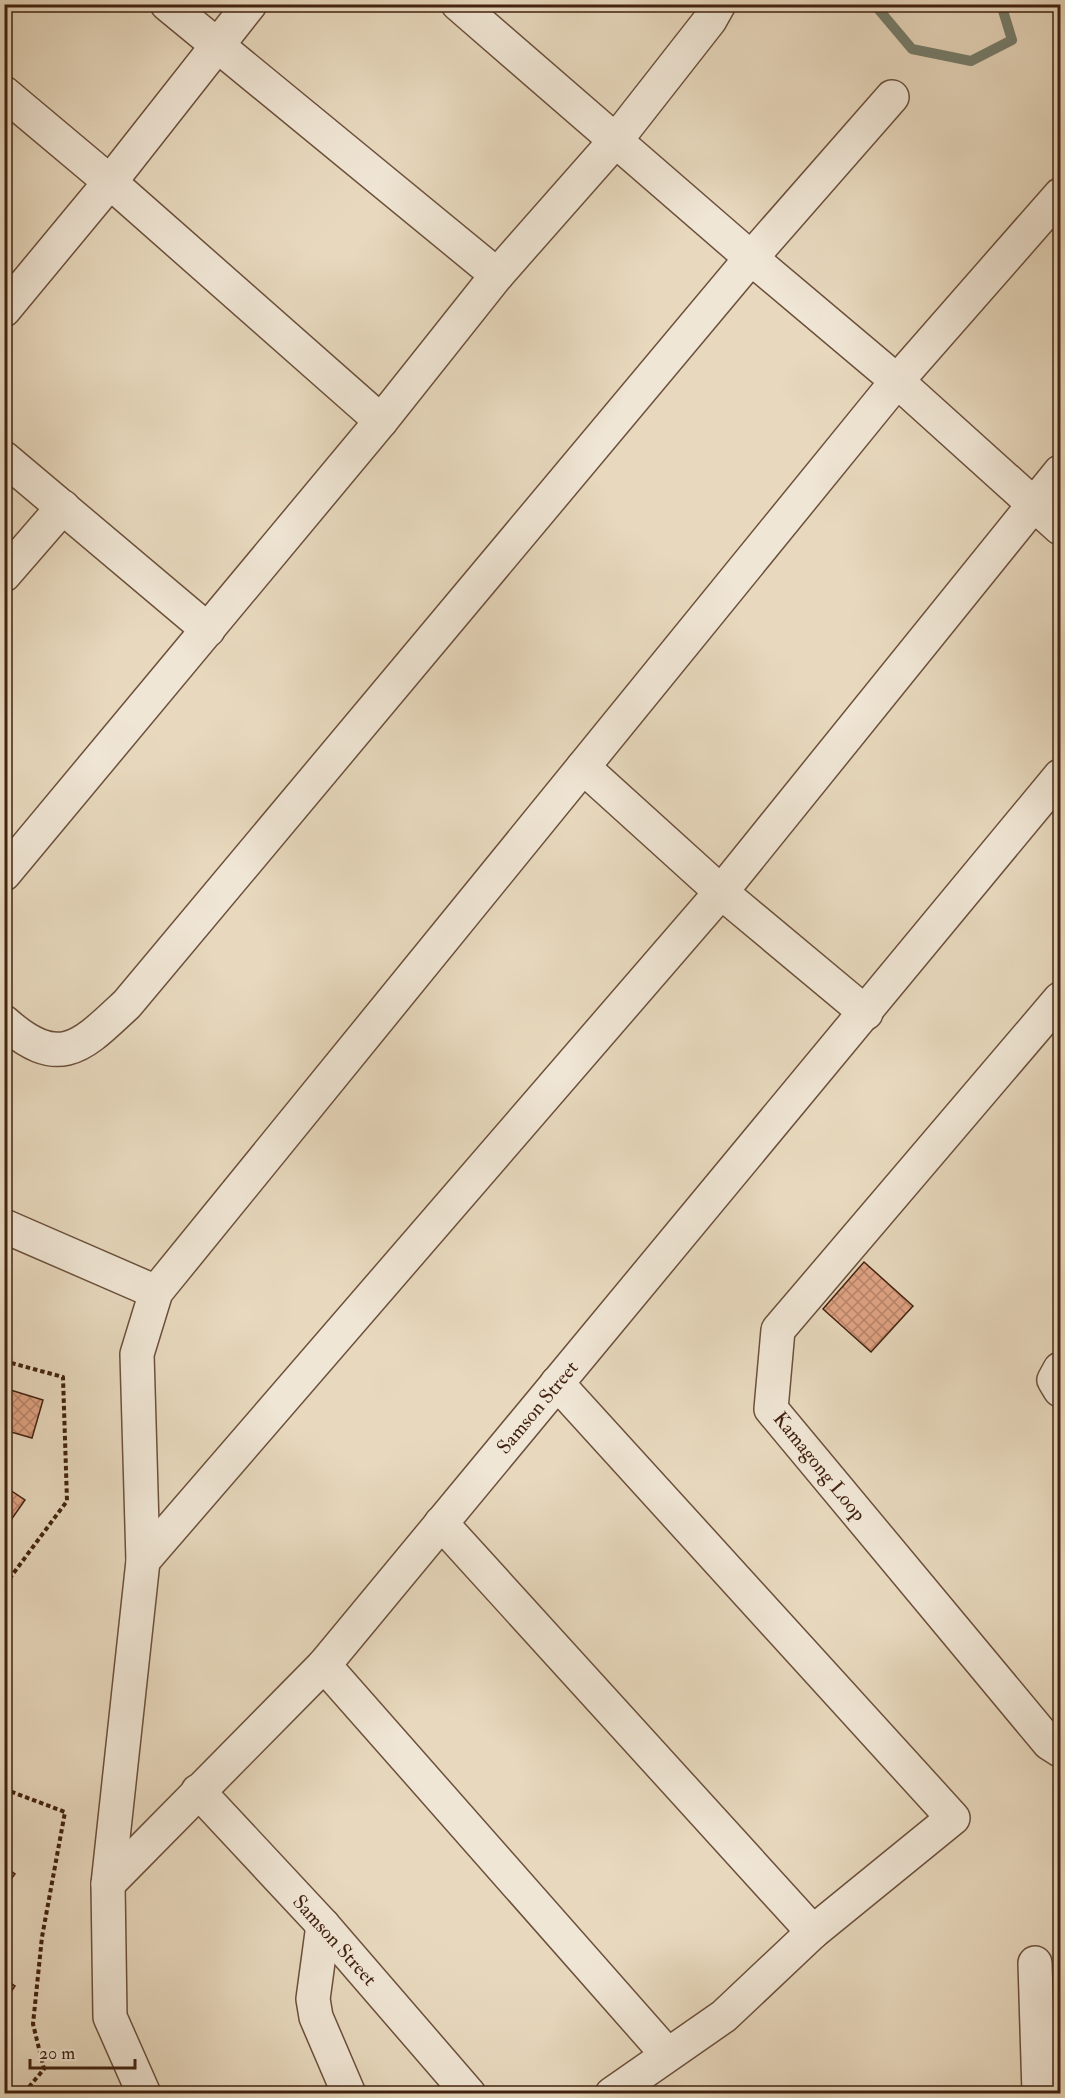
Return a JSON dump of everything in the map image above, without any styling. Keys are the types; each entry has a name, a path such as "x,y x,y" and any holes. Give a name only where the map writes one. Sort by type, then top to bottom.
{"street":[{"path":"167,4 497,275"},
{"path":"4,310 110,182 250,4"},
{"path":"458,4 897,381 1060,528"},
{"path":"4,874 381,421 497,275 616,140 711,20 719,4"},
{"path":"4,93 110,182 381,421"},
{"path":"4,1022 15,1032 47,1050 66,1049 88,1040 127,1004 752,258 892,97"},
{"path":"144,2094 110,2017 108,1884 143,1561 136,1354 156,1292 897,381 1060,195"},
{"path":"4,458 208,630"},
{"path":"143,1561 721,892 1060,472"},
{"path":"4,576 63,507"},
{"path":"583,767 721,892 866,1013"},
{"name":"Samson Street","path":"108,1884 324,1665 1060,776"},
{"name":"Kamagong Loop","path":"1060,999 778,1330 771,1409 1049,1743 1060,1750"},
{"path":"4,1226 156,1292"},
{"path":"1060,1369 1054,1380 1060,1390"},
{"path":"556,1383 953,1818 813,1932 724,2016 612,2094"},
{"path":"441,1523 813,1932"},
{"path":"324,1665 667,2054"},
{"name":"Samson Street","path":"198,1791 323,1925 469,2094"},
{"path":"323,1925 313,1999 316,2017 349,2094"},
{"path":"1035,1963 1039,2094"}],"path":[{"path":"4,1360 63,1377 67,1501 4,1586"},
{"path":"4,1789 65,1812 42,1937 33,2024 44,2069 23,2094"}],"building":[{"path":"864,1262 913,1306 871,1352 823,1309"},
{"path":"4,1388 43,1400 32,1438 4,1430"},
{"path":"4,1486 25,1500 4,1530"},
{"path":"4,1866 15,1874 4,1888"},
{"path":"4,1979 15,1986 4,2002"}],"waterway":[{"path":"874,4 912,49 971,61 1012,40 1001,4"}]}
